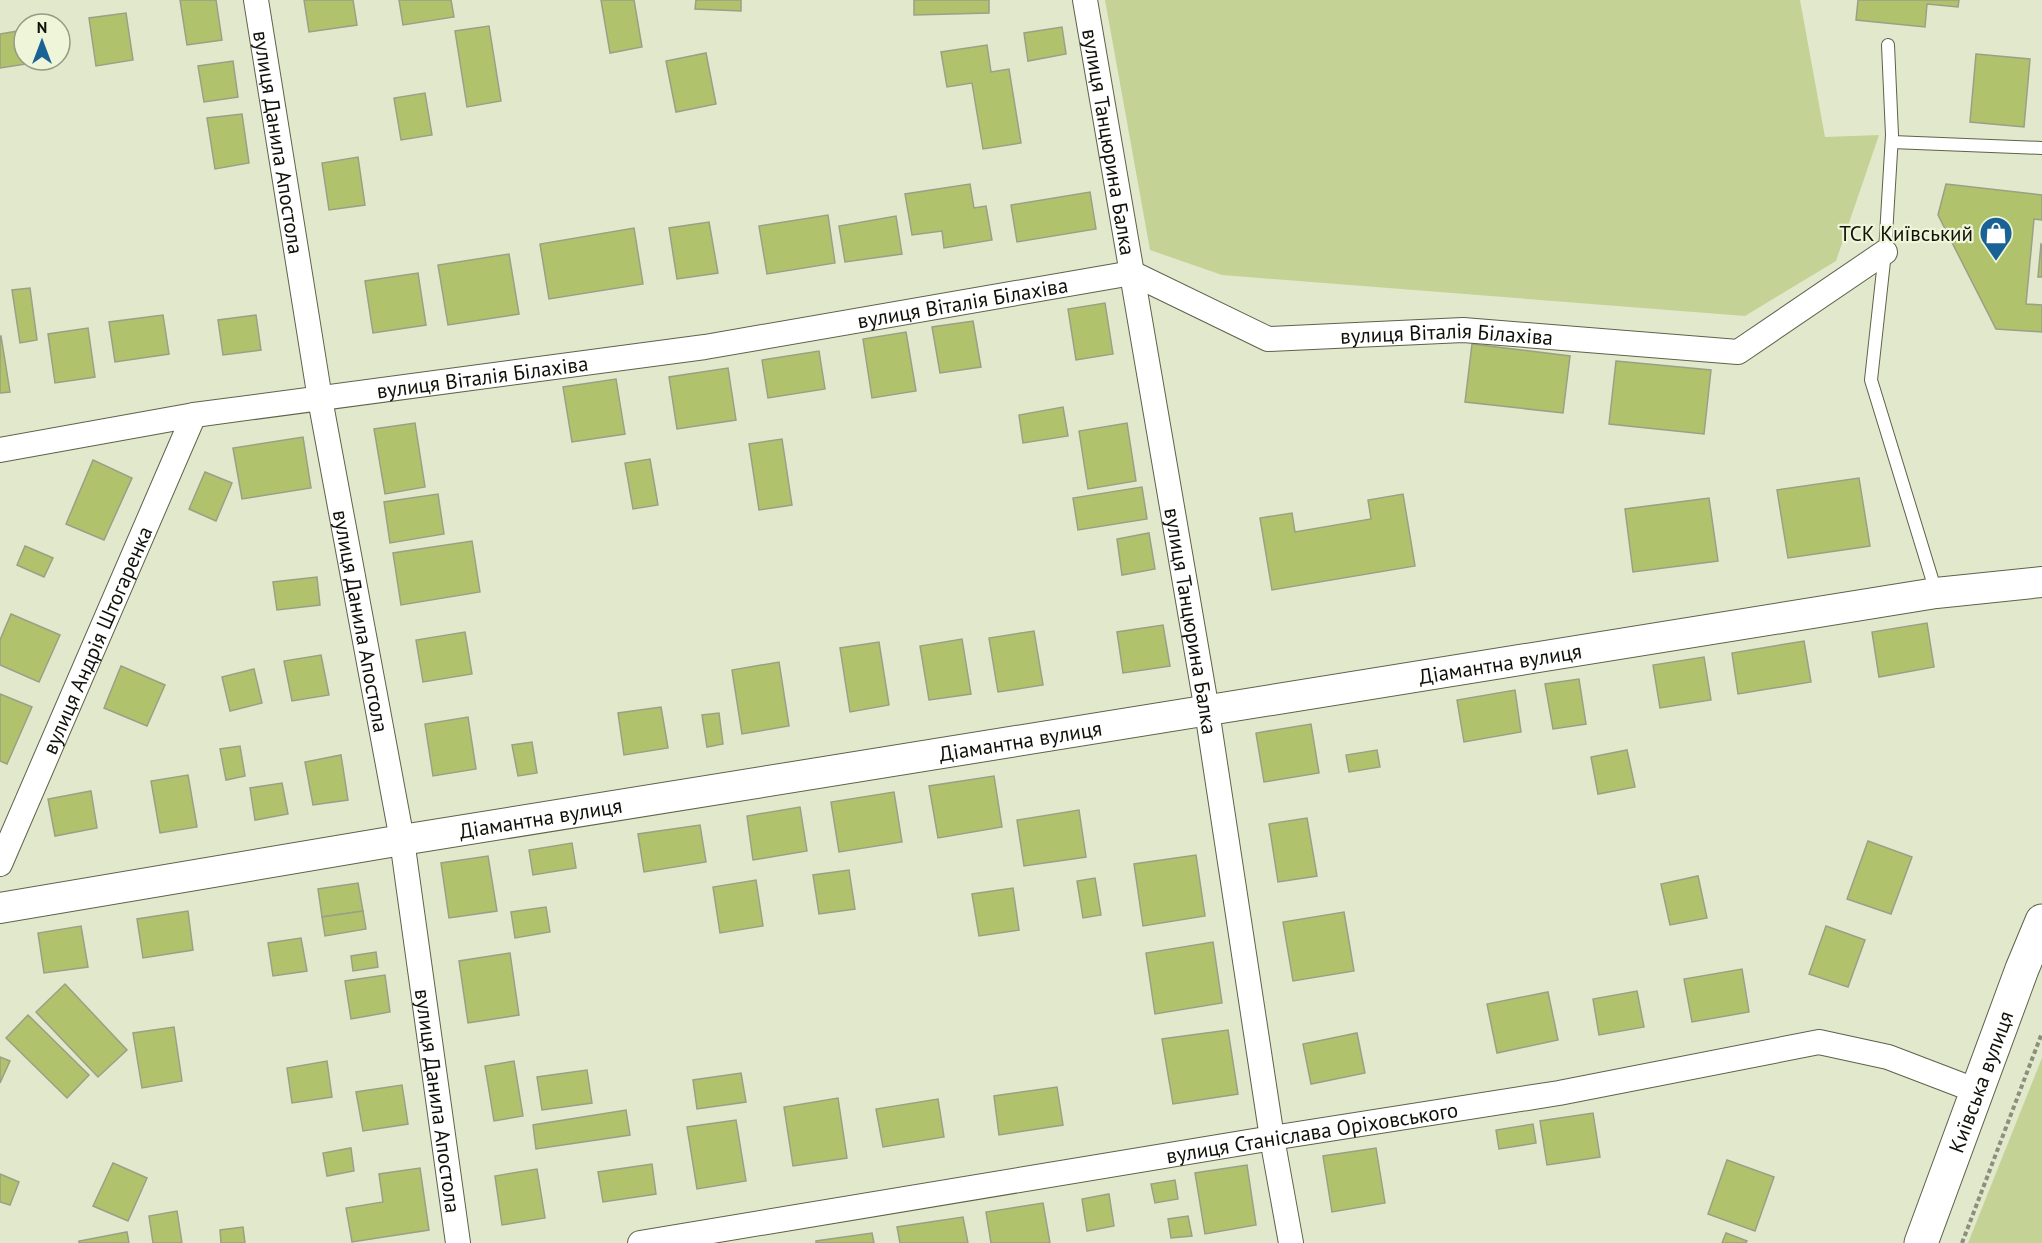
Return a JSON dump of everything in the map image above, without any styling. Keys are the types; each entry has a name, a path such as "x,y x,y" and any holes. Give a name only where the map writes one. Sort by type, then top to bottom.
{"highway":[{"name":"Київська вулиця","path":"1921,1243 2042,921"}],"street":[{"name":"вулиця Данила Апостола","path":"256,0 320,399 402,840 458,1243"},
{"name":"вулиця Танцюрина Балка","path":"1085,0 1207,711 1272,1138 1291,1243"},
{"name":"вулиця Віталія Білахіва","path":"0,450 194,415 705,347 1132,273 1268,339 1463,330 1738,351 1885,252"},
{"name":"вулиця Андрія Штогаренка","path":"0,864 194,415"},
{"name":"Діамантна вулиця","path":"0,909 402,840 1936,593 2042,582"},
{"name":"вулиця Станіслава Оріховського","path":"640,1243 1558,1093 1819,1042 1888,1057 1977,1092"}],"lane":[{"path":"1888,45 1892,142 1885,252 1871,380 1936,593"},
{"path":"1892,142 2042,148"}],"path":[{"path":"1962,1243 2042,1033"}],"green space":[{"path":"1105,0 1800,0 1825,137 1879,135 1836,261 1745,316 1222,275 1150,250"},
{"path":"2042,1058 2042,1243 1968,1243"}],"building":[{"path":"180,0 216,0 222,40 187,45"},
{"path":"304,0 353,0 357,25 309,32"},
{"path":"399,0 451,0 454,17 403,25"},
{"path":"601,0 634,0 642,47 610,53"},
{"path":"696,0 741,0 741,11 695,9"},
{"path":"914,0 989,0 989,13 914,15"},
{"path":"1858,0 1959,0 1958,7 1927,4 1925,27 1856,20"},
{"path":"126,13 133,60 96,66 89,18"},
{"path":"489,26 501,101 467,107 455,31"},
{"path":"1062,27 1066,54 1028,61 1024,33"},
{"path":"12,32 12,66 0,68 0,34"},
{"path":"987,45 991,72 1009,69 1021,143 983,149 972,83 947,87 941,52"},
{"path":"706,53 716,104 676,112 666,61"},
{"path":"1976,54 2030,59 2024,127 1970,122"},
{"path":"233,61 238,97 204,102 198,66"},
{"path":"425,93 432,135 401,140 394,98"},
{"path":"242,114 249,163 215,169 207,118"},
{"path":"358,157 365,205 329,210 322,163"},
{"path":"970,184 974,208 986,206 992,240 944,248 942,231 912,235 905,194"},
{"name":"ТСК Київський","path":"1946,184 2042,195 2042,220 2034,219 2026,304 2042,305 2042,332 1996,329 1938,215"},
{"path":"1090,192 1096,229 1017,242 1011,205"},
{"path":"828,215 835,263 767,274 759,226"},
{"path":"896,216 902,254 845,262 839,226"},
{"path":"709,222 718,273 677,279 669,228"},
{"path":"634,228 643,284 549,299 540,244"},
{"path":"2041,244 2042,277 2038,277"},
{"path":"509,254 519,314 448,325 438,265"},
{"path":"418,273 426,325 373,333 365,281"},
{"path":"30,288 37,340 20,343 12,290"},
{"path":"1105,303 1113,354 1076,360 1068,309"},
{"path":"163,315 169,354 115,362 109,322"},
{"path":"256,315 261,350 223,355 218,320"},
{"path":"973,321 981,367 940,373 932,327"},
{"path":"88,328 95,377 55,383 48,334"},
{"path":"906,332 916,391 872,398 863,339"},
{"path":"0,337 10,392 0,393"},
{"path":"1472,344 1570,356 1563,413 1465,402"},
{"path":"819,351 825,389 768,398 762,360"},
{"path":"1616,361 1711,370 1704,434 1609,424"},
{"path":"728,368 736,420 677,429 669,377"},
{"path":"616,379 625,434 572,442 563,387"},
{"path":"1063,407 1068,436 1023,443 1019,415"},
{"path":"415,423 425,487 385,494 374,429"},
{"path":"1127,423 1136,481 1088,489 1079,431"},
{"path":"303,437 311,488 242,499 233,448"},
{"path":"782,439 792,505 759,510 749,444"},
{"path":"650,459 658,505 633,509 625,463"},
{"path":"93,460 132,478 104,540 66,524"},
{"path":"205,472 232,483 216,521 189,509"},
{"path":"1859,478 1870,546 1788,558 1777,490"},
{"path":"1142,487 1147,519 1078,530 1073,498"},
{"path":"438,494 444,534 390,543 384,502"},
{"path":"1403,494 1415,566 1272,590 1260,518 1292,513 1295,532 1371,519 1368,500"},
{"path":"1709,498 1718,561 1633,572 1625,509"},
{"path":"1149,533 1155,569 1122,575 1117,539"},
{"path":"472,541 480,592 401,605 393,553"},
{"path":"25,546 53,558 44,577 17,565"},
{"path":"317,577 320,605 277,610 273,582"},
{"path":"11,614 60,635 39,682 0,665 0,640"},
{"path":"1927,623 1934,667 1879,677 1872,632"},
{"path":"1163,625 1170,666 1123,673 1117,632"},
{"path":"1034,631 1043,685 998,692 989,638"},
{"path":"465,632 472,674 423,682 416,640"},
{"path":"962,639 971,694 929,700 920,646"},
{"path":"1804,641 1811,682 1738,694 1732,653"},
{"path":"879,642 889,705 850,712 840,648"},
{"path":"321,655 329,695 292,701 284,661"},
{"path":"1704,657 1711,700 1660,708 1653,665"},
{"path":"779,662 789,726 742,734 732,670"},
{"path":"121,666 165,685 147,726 104,708"},
{"path":"254,669 262,703 230,711 222,677"},
{"path":"1579,679 1586,724 1553,729 1545,684"},
{"path":"1515,690 1521,732 1464,742 1457,700"},
{"path":"0,694 32,707 7,764 0,761"},
{"path":"661,707 668,748 624,755 618,713"},
{"path":"719,713 723,744 707,747 702,715"},
{"path":"468,717 476,769 433,776 425,724"},
{"path":"1311,724 1319,773 1264,782 1256,733"},
{"path":"532,742 537,773 518,776 512,745"},
{"path":"240,746 245,776 226,780 220,749"},
{"path":"1377,750 1380,767 1349,772 1346,755"},
{"path":"1627,750 1635,787 1598,794 1591,757"},
{"path":"341,755 348,800 313,805 305,762"},
{"path":"188,775 197,827 160,833 151,781"},
{"path":"994,776 1002,827 938,838 929,786"},
{"path":"282,783 288,814 255,820 250,788"},
{"path":"91,791 97,828 55,836 48,799"},
{"path":"894,792 902,842 839,852 831,802"},
{"path":"800,807 807,851 753,860 747,816"},
{"path":"1079,810 1086,857 1024,866 1017,820"},
{"path":"1307,818 1317,876 1278,882 1269,824"},
{"path":"700,825 706,862 644,872 638,834"},
{"path":"1868,841 1912,857 1891,914 1847,899"},
{"path":"572,843 576,868 533,875 529,850"},
{"path":"1196,855 1205,916 1143,926 1134,864"},
{"path":"488,856 497,911 449,918 441,863"},
{"path":"849,870 855,909 819,914 813,875"},
{"path":"1698,876 1707,918 1670,925 1661,884"},
{"path":"1095,878 1101,915 1083,918 1077,881"},
{"path":"756,880 763,926 720,933 713,887"},
{"path":"358,883 363,911 322,917 318,889"},
{"path":"1013,888 1019,930 979,936 972,894"},
{"path":"546,907 550,932 515,938 511,912"},
{"path":"188,911 193,950 143,958 137,919"},
{"path":"363,911 366,929 325,936 322,917"},
{"path":"1344,912 1354,971 1293,981 1283,922"},
{"path":"81,926 88,967 44,973 38,933"},
{"path":"1826,926 1865,940 1848,987 1809,974"},
{"path":"301,938 307,971 273,976 268,943"},
{"path":"1213,942 1222,1003 1155,1014 1146,953"},
{"path":"376,952 378,967 353,971 351,956"},
{"path":"510,953 519,1015 468,1023 459,961"},
{"path":"1742,969 1749,1012 1692,1022 1684,979"},
{"path":"385,975 390,1012 351,1019 345,981"},
{"path":"65,984 127,1050 98,1077 36,1012"},
{"path":"1637,991 1644,1027 1599,1035 1593,999"},
{"path":"1548,992 1558,1040 1497,1053 1487,1004"},
{"path":"28,1015 89,1075 67,1098 6,1038"},
{"path":"174,1027 182,1081 142,1088 133,1033"},
{"path":"1228,1030 1238,1094 1173,1104 1162,1039"},
{"path":"1357,1033 1365,1073 1311,1084 1303,1044"},
{"path":"0,1057 10,1061 0,1083"},
{"path":"327,1061 332,1097 292,1103 287,1068"},
{"path":"514,1061 523,1116 494,1121 485,1066"},
{"path":"587,1070 592,1103 542,1110 537,1077"},
{"path":"741,1073 746,1102 697,1109 693,1080"},
{"path":"402,1085 408,1124 363,1131 356,1092"},
{"path":"1057,1087 1063,1125 999,1135 994,1096"},
{"path":"838,1098 847,1158 793,1166 784,1107"},
{"path":"938,1099 944,1137 883,1147 876,1109"},
{"path":"626,1110 630,1135 536,1149 533,1125"},
{"path":"1593,1113 1600,1157 1547,1165 1540,1121"},
{"path":"736,1120 746,1181 697,1189 687,1127"},
{"path":"1533,1124 1536,1143 1499,1149 1496,1130"},
{"path":"351,1148 354,1171 327,1176 323,1153"},
{"path":"1376,1148 1385,1203 1332,1212 1323,1156"},
{"path":"1727,1160 1774,1177 1755,1231 1708,1214"},
{"path":"113,1163 147,1178 128,1221 93,1206"},
{"path":"652,1164 656,1194 603,1202 598,1172"},
{"path":"1247,1165 1256,1225 1205,1234 1195,1173"},
{"path":"420,1168 429,1230 352,1242 346,1208 383,1202 379,1174"},
{"path":"537,1169 545,1218 502,1225 495,1176"},
{"path":"0,1174 19,1182 10,1205 0,1202"},
{"path":"1175,1180 1178,1199 1155,1203 1151,1184"},
{"path":"1109,1194 1114,1226 1087,1231 1082,1199"},
{"path":"1043,1203 1050,1243 991,1243 986,1212"},
{"path":"177,1211 182,1243 153,1243 149,1216"},
{"path":"1188,1216 1192,1236 1171,1238 1168,1219"},
{"path":"963,1217 968,1243 900,1243 897,1227"},
{"path":"243,1227 245,1243 221,1243 220,1230"},
{"path":"127,1232 129,1243 79,1243 79,1241"},
{"path":"872,1233 874,1243 816,1243 816,1241"},
{"path":"1726,1233 1747,1241 1746,1243 1722,1243"}],"place":[{"name":"ТСК Київський","path":"1996,262"}]}
